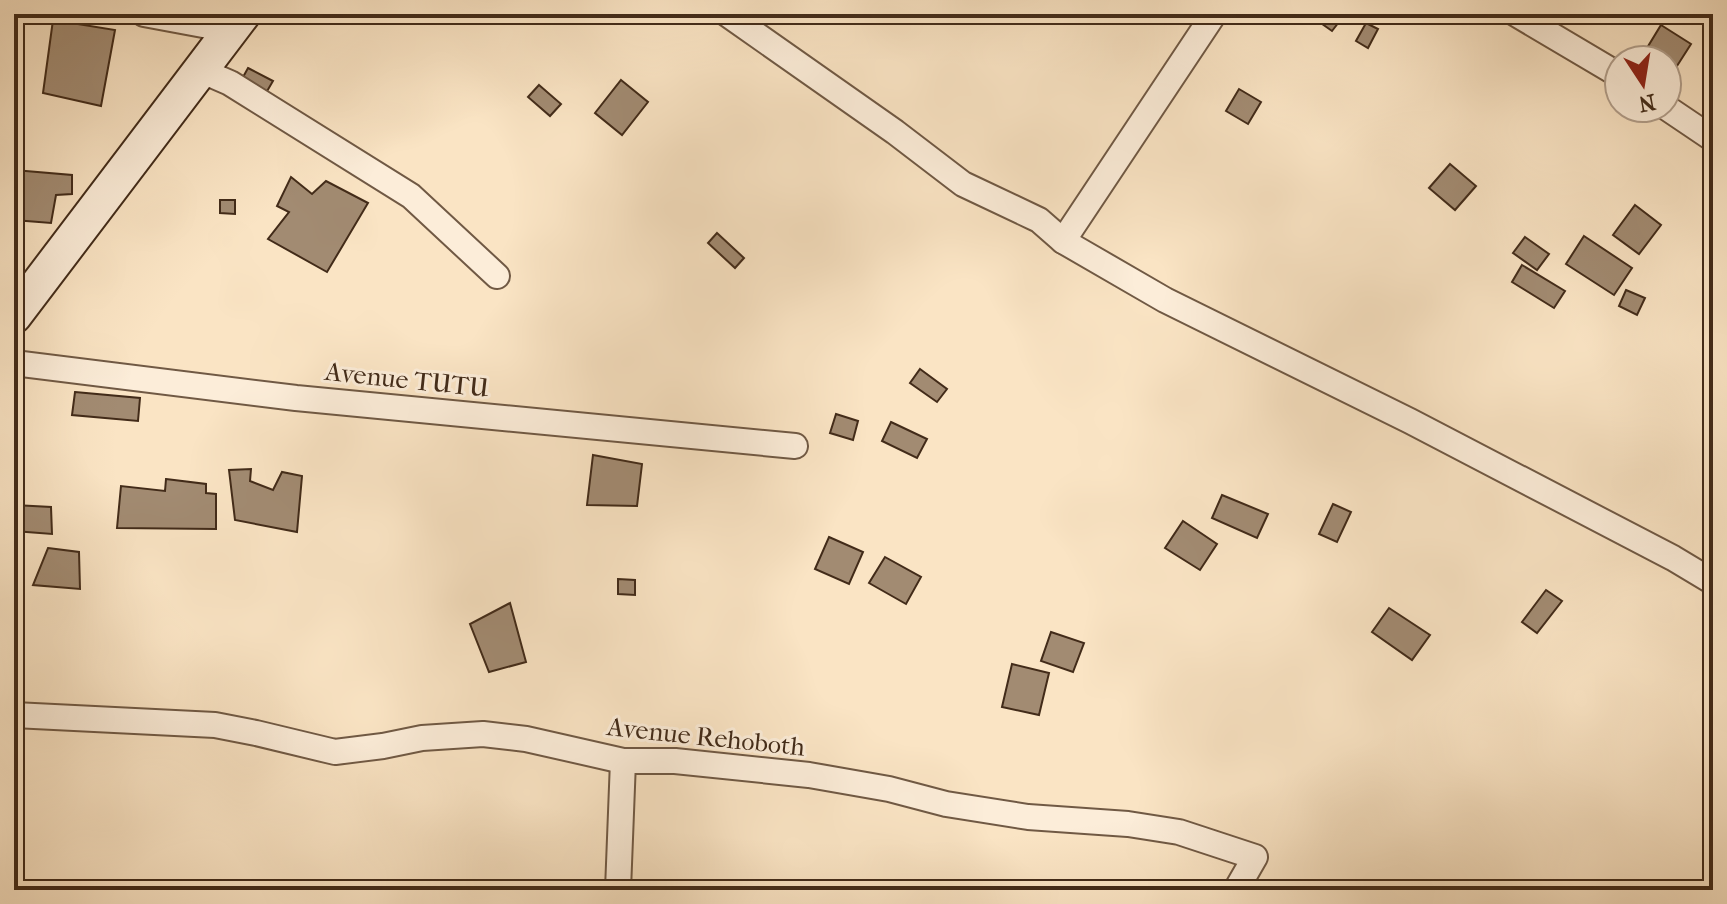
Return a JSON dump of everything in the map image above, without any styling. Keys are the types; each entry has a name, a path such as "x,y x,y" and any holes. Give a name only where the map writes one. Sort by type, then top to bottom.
{"street":[{"path":"144,14 236,22"},
{"path":"727,14 895,132 963,184 1039,220 1063,241 1165,300 1439,436 1713,582"},
{"path":"1063,241 1214,14"},
{"path":"1516,14 1603,66"},
{"path":"14,316 236,22"},
{"path":"200,70 230,83 411,196 497,276"},
{"path":"1683,119 1713,139"},
{"name":"Avenue TUTU","path":"14,363 296,398 795,446"},
{"name":"Avenue Rehoboth","path":"14,715 215,725 335,752 422,738 483,734 526,739 623,761 675,761 809,775 889,789 946,804 1028,817 1128,824 1179,832 1255,857 1236,890"},
{"path":"618,890 623,761"}],"building":[{"path":"1336,14 1342,18 1332,31 1311,16"},
{"path":"53,20 115,30 101,106 43,93"},
{"path":"1366,23 1378,29 1368,48 1356,41"},
{"path":"1661,25 1691,44 1683,57 1683,44 1649,44"},
{"path":"248,68 273,81 266,93 242,79"},
{"path":"621,80 648,102 622,135 595,113"},
{"path":"539,85 561,104 550,116 528,97"},
{"path":"1239,89 1261,102 1248,124 1226,111"},
{"path":"1450,164 1476,186 1455,210 1429,188"},
{"path":"14,170 72,175 72,194 56,195 51,223 14,220"},
{"path":"291,177 312,194 326,181 368,203 327,272 268,239 289,212 277,206"},
{"path":"220,200 235,200 235,214 220,213"},
{"path":"1635,205 1661,225 1639,254 1613,235"},
{"path":"717,233 744,258 735,268 708,243"},
{"path":"1584,236 1632,268 1614,295 1566,264"},
{"path":"1525,237 1549,254 1537,270 1513,253"},
{"path":"1522,265 1565,291 1554,308 1512,282"},
{"path":"1626,290 1645,298 1637,315 1619,306"},
{"path":"920,369 947,389 937,402 910,383"},
{"path":"75,392 140,398 138,421 72,415"},
{"path":"836,414 858,421 853,440 830,433"},
{"path":"891,422 927,439 917,458 882,441"},
{"path":"593,455 642,464 637,506 587,505"},
{"path":"251,469 250,481 273,490 282,472 302,476 297,532 235,520 229,470"},
{"path":"166,479 206,484 206,493 216,494 216,529 117,528 121,486 165,491"},
{"path":"1222,495 1268,514 1257,538 1212,518"},
{"path":"1333,504 1351,512 1337,542 1319,534"},
{"path":"14,505 51,507 52,534 14,531"},
{"path":"1183,521 1217,544 1200,570 1165,548"},
{"path":"829,537 863,552 849,584 815,569"},
{"path":"48,548 79,552 80,589 33,585"},
{"path":"885,557 921,577 906,604 869,583"},
{"path":"618,579 635,580 635,595 618,594"},
{"path":"1546,590 1562,601 1537,633 1522,622"},
{"path":"510,603 526,662 489,672 470,624"},
{"path":"1389,608 1430,635 1412,660 1372,632"},
{"path":"1051,632 1084,643 1073,672 1041,661"},
{"path":"1012,664 1049,673 1039,715 1002,707"}]}
